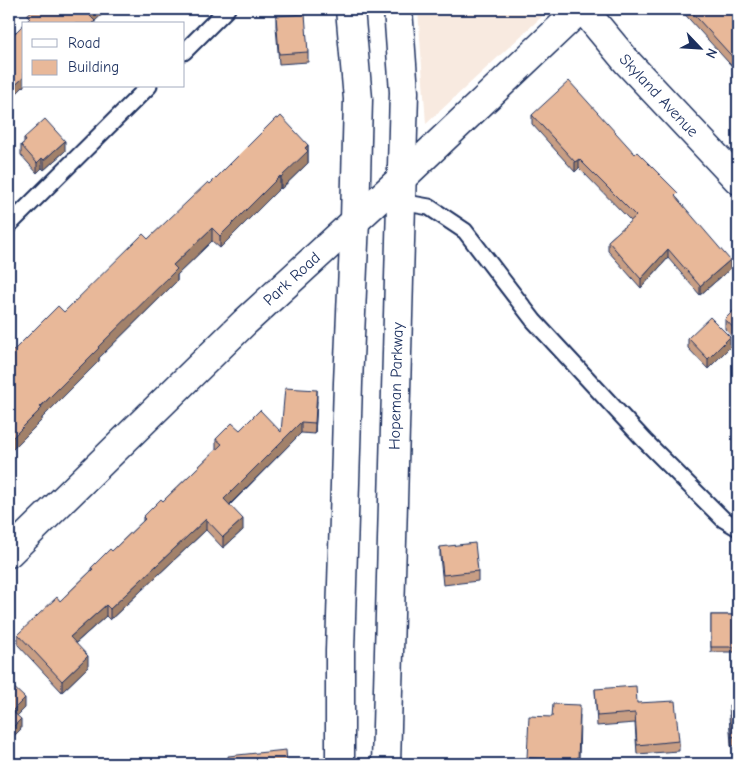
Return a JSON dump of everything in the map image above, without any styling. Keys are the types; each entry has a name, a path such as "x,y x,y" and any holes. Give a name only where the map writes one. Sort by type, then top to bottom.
{"main road":[{"path":"340,764 340,631 358,99 350,9"},
{"name":"Hopeman Parkway","path":"386,764 404,92 398,9"},
{"name":"Park Road","path":"9,553 245,322 355,220 402,190 581,9"},
{"name":"Skyland Avenue","path":"581,9 628,63 738,180"}],"lane":[{"path":"185,51 227,9"},
{"path":"9,225 147,88"},
{"path":"402,190 464,231 534,321 651,447 723,519 738,528"}],"shaded area":[{"path":"418,9 550,9 426,124"}],"building":[{"path":"34,9 98,9 90,16 94,22 26,22 30,18 27,15"},
{"path":"689,9 736,9 738,12 738,63"},
{"path":"305,14 308,52 279,54 276,16"},
{"path":"22,26 22,79 9,91 9,39"},
{"path":"569,81 635,154 637,152 678,193 675,196 730,260 700,286 668,249 641,279 608,241 636,216 579,159 575,162 532,115"},
{"path":"281,116 308,145 305,148 308,151 220,236 212,228 173,265 177,269 98,347 9,441 9,355 58,306 64,312 143,234 148,239 208,182 210,184 276,118 278,119"},
{"path":"45,119 65,141 44,160 42,158 37,163 21,145 26,141 24,138"},
{"path":"738,306 738,333 725,319"},
{"path":"710,317 730,337 708,359 688,338"},
{"path":"285,388 317,390 315,423 301,422 224,499 243,519 223,537 206,519 110,609 106,605 70,637 88,656 62,681 18,634 57,597 60,601 93,569 91,568 110,549 112,551 145,519 143,517 161,499 163,501 222,444 216,439 232,423 240,430 260,410 281,432"},
{"path":"475,543 478,571 443,575 440,547"},
{"path":"711,615 736,615 736,647 711,647"},
{"path":"9,683 25,698 12,711 21,719 9,731"},
{"path":"636,686 637,703 675,701 679,741 637,745 635,713 597,716 595,689"},
{"path":"553,704 580,705 578,760 527,758 529,716 552,717"},
{"path":"738,704 738,736 731,737 729,705"},
{"path":"286,750 287,764 229,764 228,756"}]}
